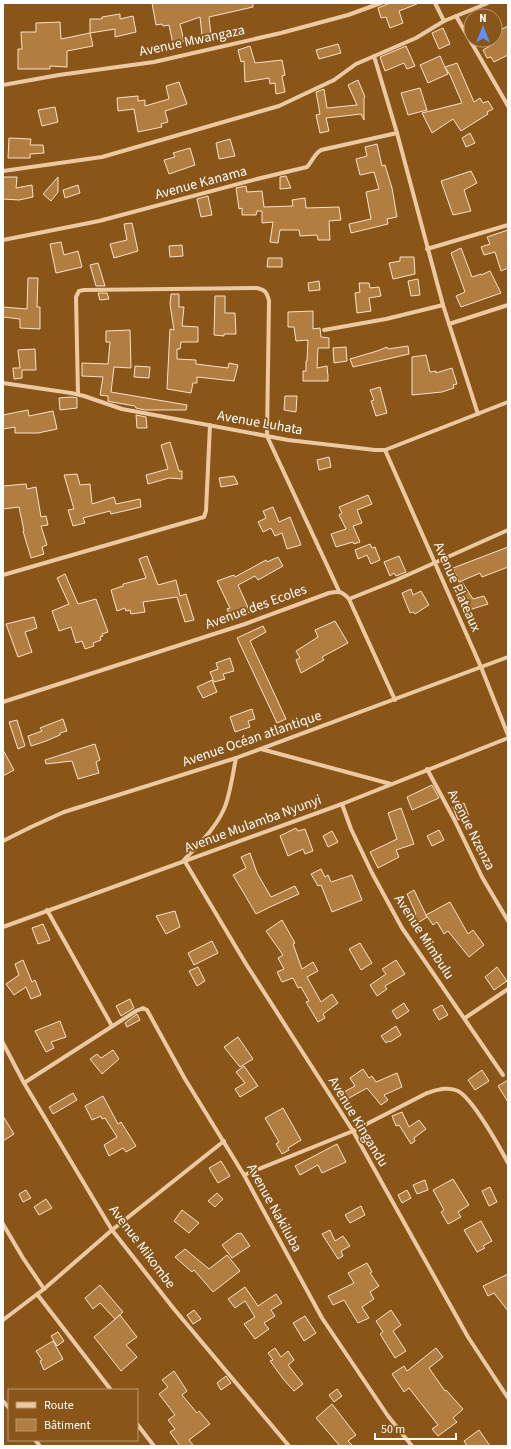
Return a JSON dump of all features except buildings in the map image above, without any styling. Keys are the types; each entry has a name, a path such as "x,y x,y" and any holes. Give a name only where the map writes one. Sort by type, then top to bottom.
{"street":[{"name":"Avenue Mwangaza","path":"3,85 161,60 288,31 348,15 381,3"},
{"path":"435,3 444,21"},
{"path":"3,171 102,157 279,106 334,80 356,64 416,38 444,21 488,3"},
{"path":"456,16 508,106"},
{"path":"374,56 397,133 443,305 478,414"},
{"name":"Avenue Kanama","path":"3,240 99,221 307,167 321,150 397,133"},
{"path":"427,249 508,225"},
{"path":"78,394 76,297 79,291 257,288 268,294 267,436 339,591 349,599 395,700"},
{"path":"449,324 508,304"},
{"path":"324,330 386,319 443,305"},
{"name":"Avenue Luhata","path":"3,383 78,394 122,409 267,436 375,450 385,450 508,402"},
{"path":"3,574 204,517 206,511 210,425"},
{"name":"Avenue Plateaux","path":"385,450 481,667 508,736"},
{"path":"349,599 508,530"},
{"name":"Avenue des Ecoles","path":"3,702 245,624 319,596 339,591"},
{"name":"Avenue Océan atlantique","path":"3,842 30,827 64,812 236,758 508,657"},
{"name":"Avenue Mulamba Nyunyi","path":"3,927 184,860 342,804 508,736"},
{"path":"260,749 391,784"},
{"path":"184,860 205,838 225,808 236,758"},
{"name":"Avenue Nzenza","path":"427,769 482,877 508,921"},
{"name":"Avenue Mimbulu","path":"342,804 351,830 372,873 402,928 503,1075"},
{"name":"Avenue Kingandu","path":"184,860 246,964 353,1131 468,1337 508,1398"},
{"path":"24,1083 112,1026 47,910"},
{"path":"465,1018 508,990"},
{"name":"Avenue Nakiluba","path":"112,1026 136,1011 143,1008 147,1010 185,1078 244,1175 322,1318 388,1416 412,1446"},
{"name":"Avenue Mikombe","path":"3,1043 24,1083 112,1230 174,1308 289,1446"},
{"path":"244,1175 353,1131 427,1093 449,1088 458,1091 469,1100 508,1162"},
{"path":"3,1320 44,1289 112,1230 224,1141"},
{"path":"3,1224 23,1258 44,1289"},
{"path":"37,1294 110,1389"},
{"path":"138,1425 154,1446"}]}
